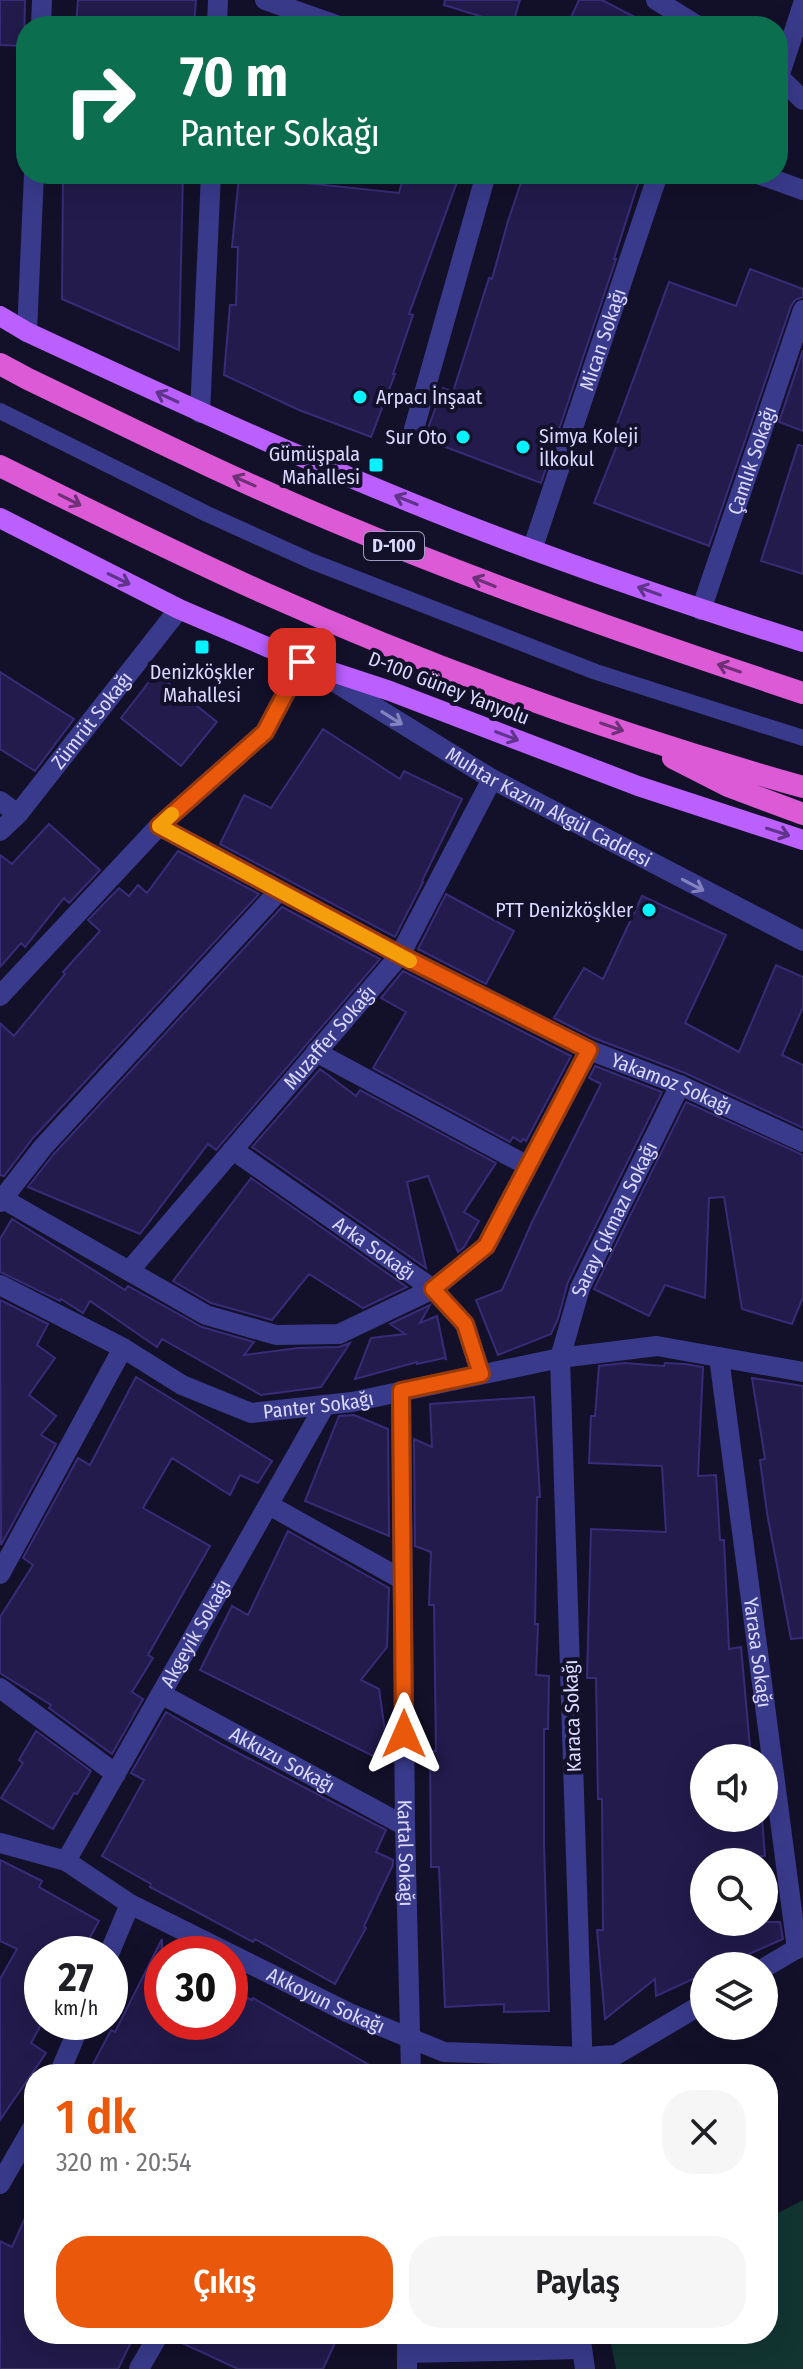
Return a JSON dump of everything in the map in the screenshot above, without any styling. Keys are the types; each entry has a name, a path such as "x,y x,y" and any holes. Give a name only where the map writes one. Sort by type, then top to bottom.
{"highway":[{"name":"D-100","path":"0,364 205,463 343,525 508,591 803,693"},
{"path":"0,466 137,534 329,621 462,674 642,738 803,787"},
{"path":"642,738 728,786 803,814"}],"main road":[{"path":"0,316 27,332 200,413 369,485 532,550 701,610 803,642"},
{"name":"D-100 Güney Yanyolu","path":"0,518 179,609 302,662 375,686 638,786 803,840"}],"street":[{"path":"265,0 311,16"},
{"path":"656,0 682,16"},
{"path":"788,47 803,4"},
{"path":"788,86 803,100"},
{"path":"27,332 34,184"},
{"path":"200,413 211,184"},
{"path":"414,429 483,184"},
{"name":"Mican Sokağı","path":"532,550 655,184"},
{"name":"Çamlık Sokağı","path":"701,610 803,310"},
{"name":"Zümrüt Sokağı","path":"0,831 18,814 179,609"},
{"path":"0,996 159,826 265,732 302,662"},
{"name":"Muhtar Kazım Akgül Caddesi","path":"302,662 492,779 803,941"},
{"name":"Muzaffer Sokağı","path":"129,1271 400,955 492,779"},
{"path":"0,801 18,814"},
{"name":"Yakamoz Sokağı","path":"159,826 400,955 589,1050 680,1085 803,1142"},
{"path":"279,891 53,1135 1,1200 206,1315 276,1335 339,1334 433,1289 486,1246 589,1050"},
{"path":"316,1052 528,1166"},
{"name":"Saray Çıkmazı Sokağı","path":"560,1358 580,1288 680,1085"},
{"name":"Arka Sokağı","path":"233,1150 433,1289 465,1324 481,1374"},
{"name":"Panter Sokağı","path":"0,1285 123,1348 182,1385 251,1413 325,1405 560,1358 657,1346 803,1372"},
{"path":"0,1574 123,1348"},
{"name":"Yarasa Sokağı","path":"719,1357 800,1947"},
{"name":"Karaca Sokağı","path":"560,1358 583,2064"},
{"name":"Kartal Sokağı","path":"401,1391 405,1826 411,2064"},
{"name":"Akgeyik Sokağı","path":"66,1861 325,1405"},
{"path":"269,1505 403,1580"},
{"path":"0,1688 116,1774"},
{"name":"Akkuzu Sokağı","path":"161,1694 405,1826"},
{"name":"Akkoyun Sokağı","path":"0,1843 66,1861 130,1904 349,2013 411,2040 444,2052 563,2064"},
{"path":"117,1936 130,1904"},
{"path":"778,1960 800,1947"},
{"name":"Akkoyun Sokağı","path":"589,2064 616,2055 690,2011"},
{"path":"63,2064 73,2040"},
{"path":"0,2184 24,2142"},
{"path":"139,2369 153,2344"},
{"path":"407,2352 582,2351"}],"lane":[{"path":"0,411 207,514 311,561 596,672 803,738"}],"green space":[{"path":"803,2200 803,2369 616,2369 611,2344 778,2344 778,2213"}],"building":[{"path":"0,0 25,0 25,16 16,16 16,46 0,45"},
{"path":"78,0 196,0 195,16 77,16"},
{"path":"445,0 520,0 515,16 480,16 444,5"},
{"path":"579,0 602,0 633,16 572,16"},
{"path":"63,184 183,184 179,350 62,299"},
{"path":"238,184 314,184 399,193 401,184 456,184 409,314 413,315 395,374 371,437 299,410 224,375 230,305 236,305 238,247 232,247"},
{"path":"521,184 638,184 541,483 424,439 443,388 453,392 489,278 492,279"},
{"path":"750,269 803,289 803,297 791,306 709,546 594,503 621,435 614,432 669,282 736,306"},
{"path":"803,350 803,431 779,422"},
{"path":"798,445 803,446 803,574 761,561"},
{"path":"0,672 74,719 35,771 0,749"},
{"path":"156,673 217,722 181,766 121,718"},
{"path":"323,729 400,779 404,771 462,799 395,937 220,844 244,795 271,808"},
{"path":"49,824 100,870 69,903 64,898 25,947 21,943 0,967 0,855 12,864"},
{"path":"178,851 259,894 33,1138 4,1176 0,1175 0,1023 14,1036 65,974 63,972 100,931 88,920 119,888 129,896 138,885 147,893"},
{"path":"446,894 514,931 486,984 418,949"},
{"path":"642,896 726,935 685,1023 739,1052 776,965 803,977 803,1007 782,1055 803,1065 803,1128 685,1073 594,1038 554,1018 584,968 603,979"},
{"path":"282,907 380,959 216,1150 208,1144 140,1234 28,1187 53,1155"},
{"path":"403,971 571,1056 526,1141 523,1139 521,1142 513,1137 510,1142 373,1068 406,1012 381,998"},
{"path":"595,1066 662,1092 568,1282 551,1334 498,1355 476,1300 502,1290 532,1222 601,1084 589,1078"},
{"path":"320,1069 356,1096 360,1090 496,1163 464,1212 479,1221 458,1252 428,1176 407,1182 426,1268 252,1147"},
{"path":"686,1102 803,1155 803,1297 792,1324 742,1309 724,1197 709,1198 705,1298 665,1285 649,1316 594,1289"},
{"path":"251,1178 407,1287 363,1308 309,1274 272,1320 211,1303 173,1281"},
{"path":"12,1219 125,1290 128,1286 202,1327 254,1342 244,1355 298,1348 339,1347 350,1343 321,1387 261,1395 162,1339 157,1347 90,1301 83,1313 61,1299 0,1272 0,1239"},
{"path":"0,1300 48,1324 37,1345 55,1358 29,1395 56,1416 41,1435 56,1444 1,1545"},
{"path":"430,1305 420,1323 437,1316 446,1359 417,1362 355,1379 371,1338 405,1334 390,1324"},
{"path":"624,1363 664,1366 665,1363 703,1367 698,1476 716,1475 720,1540 724,1540 729,1649 741,1647 750,1744 690,1744 690,1832 763,1832 764,1848 690,1848 690,1936 778,1936 780,1922 783,1939 754,1952 690,1952 690,1980 656,1996 655,1979 605,2019 597,1930 603,1930 602,1799 598,1799 596,1678 587,1678 591,1529 666,1532 662,1466 589,1463 591,1416 595,1416 599,1366"},
{"path":"136,1377 272,1461 258,1483 240,1475 230,1495 172,1458 143,1508 210,1546 148,1655 153,1658 132,1692 143,1699 112,1754 49,1708 51,1705 0,1673 0,1617 33,1565 23,1558 78,1458 90,1465"},
{"path":"752,1378 803,1386 803,1638 791,1639 767,1513 760,1460 765,1459"},
{"path":"534,1397 540,1497 537,1497 536,1675 549,1676 548,1729 544,1729 544,1844 549,2011 504,2012 504,2004 445,2007 439,1867 431,1867 430,1751 436,1751 434,1605 429,1605 431,1552 415,1546 414,1439 432,1447 430,1404"},
{"path":"354,1415 388,1429 389,1536 305,1501 339,1416"},
{"path":"288,1531 389,1588 387,1647 361,1680 379,1689 385,1731 373,1756 200,1670 232,1606 248,1615"},
{"path":"166,1712 386,1830 376,1852 393,1860 393,1865 364,1926 366,1928 335,1984 255,1939 253,1942 248,1936 242,1936 150,1887 151,1884 102,1856 144,1780 131,1773"},
{"path":"36,1731 91,1771 53,1829 1,1798 23,1763 19,1760"},
{"path":"0,1860 42,1881 39,1887 99,1921 91,1936 24,1936 24,2040 33,2040 31,2043 46,2053 38,2064 24,2064 24,2085 0,2120 0,1979 17,1949 0,1941"},
{"path":"144,1975 144,2040 248,2040 248,1998 253,1998 368,2064 93,2064 106,2040 128,2040 128,2006"},
{"path":"24,2220 24,2344 130,2344 118,2369 0,2369 0,2241 12,2247"},
{"path":"184,2344 334,2344 323,2369 238,2369"}],"slow traffic":[{"path":"172,814 159,826 410,961"}],"place":[{"name":"Arpacı İnşaat","path":"360,397"},
{"name":"Sur Oto","path":"463,437"},
{"name":"Simya Koleji İlkokul","path":"523,447"},
{"name":"Gümüşpala Mahallesi","path":"376,465"},
{"name":"Denizköşkler Mahallesi","path":"202,647"},
{"name":"PTT Denizköşkler","path":"649,910"}],"route":[{"path":"302,662 265,732 159,826 400,955 589,1050 486,1246 433,1289 465,1324 481,1374 401,1391 404,1734"}]}
